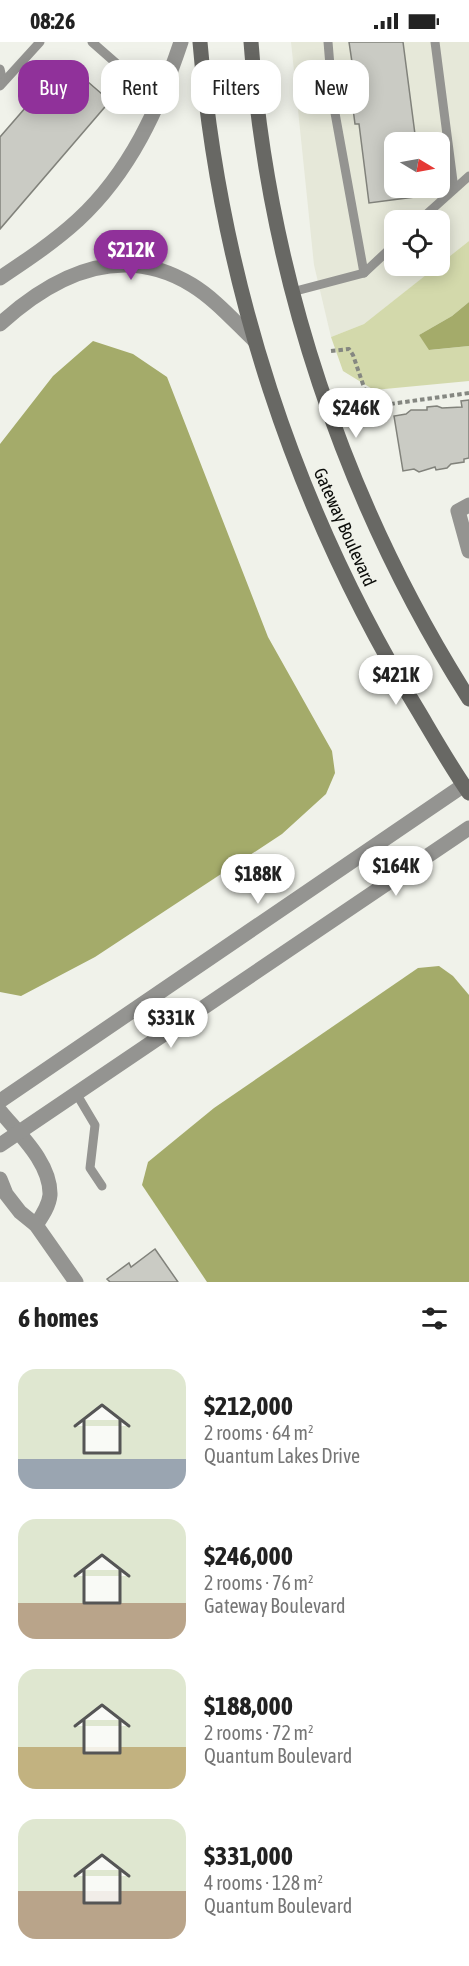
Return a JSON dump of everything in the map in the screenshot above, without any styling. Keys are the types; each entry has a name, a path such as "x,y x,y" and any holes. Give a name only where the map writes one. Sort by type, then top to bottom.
{"main road":[{"name":"Gateway Boulevard","path":"200,42 210,137 221,207 254,340 287,441 331,548 392,668 467,787"},
{"name":"Gateway Boulevard","path":"251,42 269,186 292,292 342,450 375,526 411,599 469,699"}],"street":[{"path":"0,278 78,220 117,176 155,112 181,42"},
{"path":"2,317 64,278 99,266 128,263 168,272 194,286 254,340"},
{"path":"469,505 458,511 469,551"},
{"path":"0,1101 467,787"},
{"path":"0,1145 469,828"},
{"path":"0,1111 42,1165 47,1177 50,1196 46,1209 36,1225"},
{"path":"0,1179 6,1194 20,1212 36,1225 76,1282"}],"lane":[{"path":"2,84 40,42"},
{"path":"92,42 112,60"},
{"path":"328,42 333,102 364,273"},
{"path":"435,42 454,189"},
{"path":"0,69 2,84"},
{"path":"431,210 469,176"},
{"path":"292,292 364,273 384,254"},
{"path":"76,1093 95,1125 90,1168 102,1186"}],"path":[{"path":"332,351 349,349 369,402 376,406 469,393"}],"shaded area":[{"path":"291,42 469,42 469,241 450,256 450,210 384,210 384,276 425,276 364,324 331,337 314,265 298,114 369,114 369,60 293,61"},
{"path":"469,241 469,302 452,316 419,335 430,350 469,346 469,381 374,390 343,371 331,337 364,324 425,276 450,276 450,256"},
{"path":"469,302 469,346 429,350 419,335 452,316"},
{"path":"93,341 133,354 167,377 268,637 332,751 335,773 326,794 282,834 95,957 21,996 0,992 0,444 53,376"},
{"path":"439,966 453,976 469,995 469,1282 207,1282 142,1185 148,1162 214,1108 418,968"}],"building":[{"path":"349,42 403,42 415,132 384,132 384,198 407,198 369,203 359,124 355,124 354,114 369,114 369,60 352,60"},
{"path":"89,83 101,93 101,111 0,229 0,137 20,114 89,114"},
{"path":"469,400 469,458 464,459 464,462 451,464 447,468 436,470 435,467 419,472 414,469 403,471 394,416 406,414 411,410 427,410 427,407 462,407 461,401"},
{"path":"155,1249 178,1282 110,1282 107,1279 129,1263 131,1267"}]}
